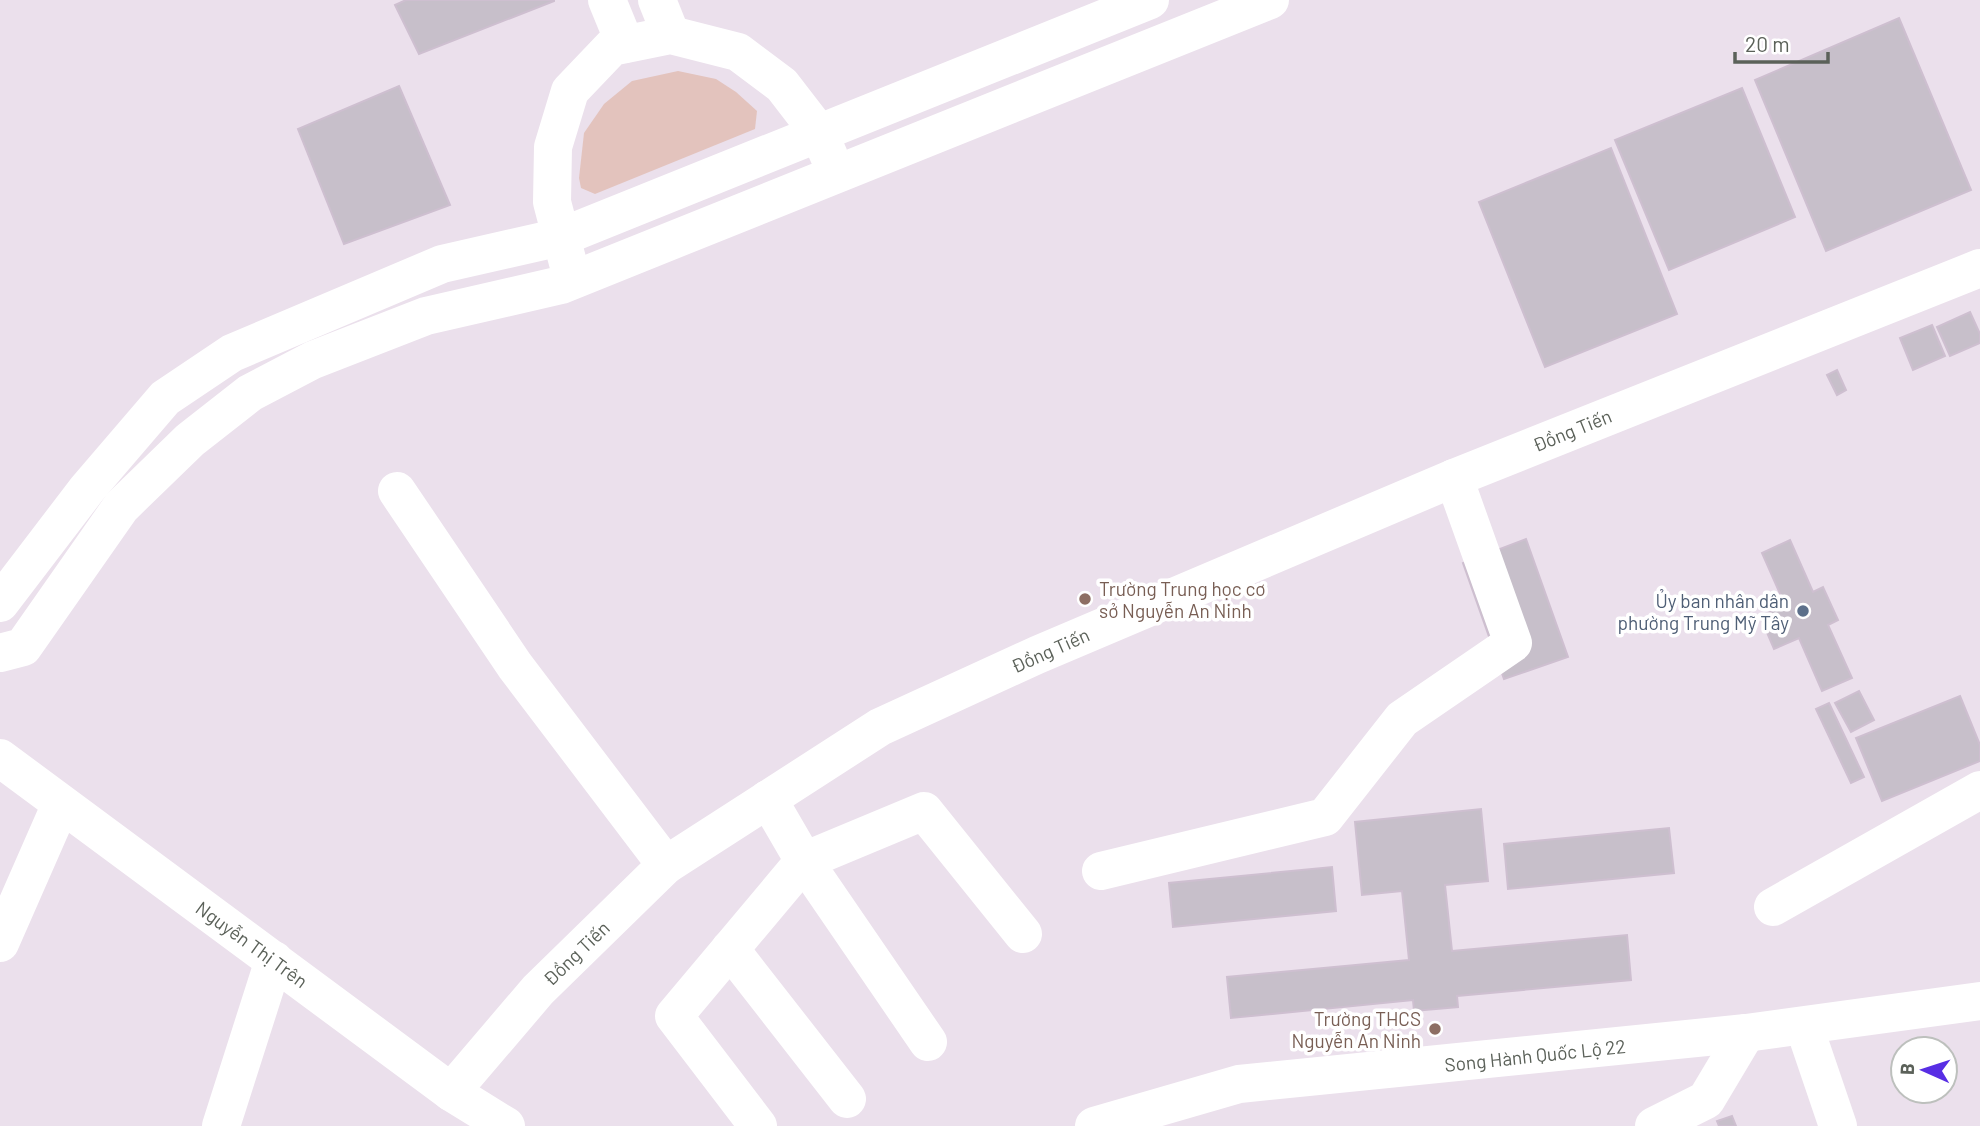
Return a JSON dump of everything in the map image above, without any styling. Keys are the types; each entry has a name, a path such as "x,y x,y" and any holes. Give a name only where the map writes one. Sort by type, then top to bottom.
{"street":[{"path":"607,0 625,44"},
{"path":"657,0 671,35"},
{"path":"0,604 87,489 165,398 232,353 442,264 561,237 1150,0"},
{"path":"8,643 121,506 190,440 250,393 313,360 426,316 561,285 838,174 1223,9 1270,0"},
{"path":"573,280 552,202 553,147 570,91 612,47 671,35 738,52 782,85 818,133 838,174"},
{"name":"Đồng Tiến","path":"451,1092 538,990 666,865 880,727 1037,655 1454,478 1980,268"},
{"path":"1101,871 1325,817 1402,719 1513,643 1454,478"},
{"path":"397,491 515,666 666,865"},
{"name":"Nguyễn Thị Trên","path":"0,758 451,1092 501,1124"},
{"path":"1773,907 1980,790"},
{"path":"768,799 804,861 929,1041"},
{"path":"0,943 61,804"},
{"path":"758,1126 674,1016 804,861 923,811 1023,934"},
{"path":"730,949 847,1099"},
{"path":"221,1126 274,960"},
{"name":"Song Hành Quốc Lộ 22","path":"1094,1126 1239,1084 1746,1033 1980,1001"},
{"path":"1804,1026 1838,1126"},
{"path":"1654,1126 1706,1100 1746,1033"}],"shaded area":[{"path":"678,71 716,79 736,92 757,111 755,129 595,194 581,188 579,178 584,133 604,104 632,81"}],"building":[{"path":"406,0 554,1 419,54 395,5"},
{"path":"1899,18 1971,190 1826,251 1755,80"},
{"path":"399,86 450,205 344,244 298,129"},
{"path":"1742,88 1795,217 1669,270 1615,140"},
{"path":"1611,148 1677,314 1545,367 1479,202"},
{"path":"1970,312 1980,334 1980,343 1950,356 1937,327"},
{"path":"1932,325 1945,356 1913,370 1900,338"},
{"path":"1837,370 1846,390 1837,395 1827,375"},
{"path":"1526,539 1568,657 1504,679 1463,563"},
{"name":"Ủy ban nhân dân phường Trung Mỹ Tây","path":"1790,540 1813,592 1823,587 1838,620 1828,625 1852,678 1822,691 1799,638 1774,649 1760,616 1785,605 1762,553"},
{"path":"1859,691 1874,720 1851,732 1835,703"},
{"path":"1960,696 1980,745 1980,761 1882,801 1856,738"},
{"path":"1829,703 1864,777 1851,783 1816,709"},
{"path":"1481,809 1488,881 1445,885 1452,951 1627,935 1631,980 1457,996 1458,1007 1414,1011 1413,1000 1231,1018 1227,977 1409,960 1402,891 1362,895 1355,822"},
{"path":"1669,828 1674,873 1508,889 1504,844"},
{"path":"1332,867 1336,911 1173,927 1169,883"},
{"path":"1732,1116 1736,1126 1719,1126 1717,1121"}],"place":[{"name":"Trường Trung học cơ sở Nguyễn An Ninh","path":"1085,599"},
{"name":"Ủy ban nhân dân phường Trung Mỹ Tây","path":"1803,611"},
{"name":"Trường THCS Nguyễn An Ninh","path":"1435,1029"}]}
